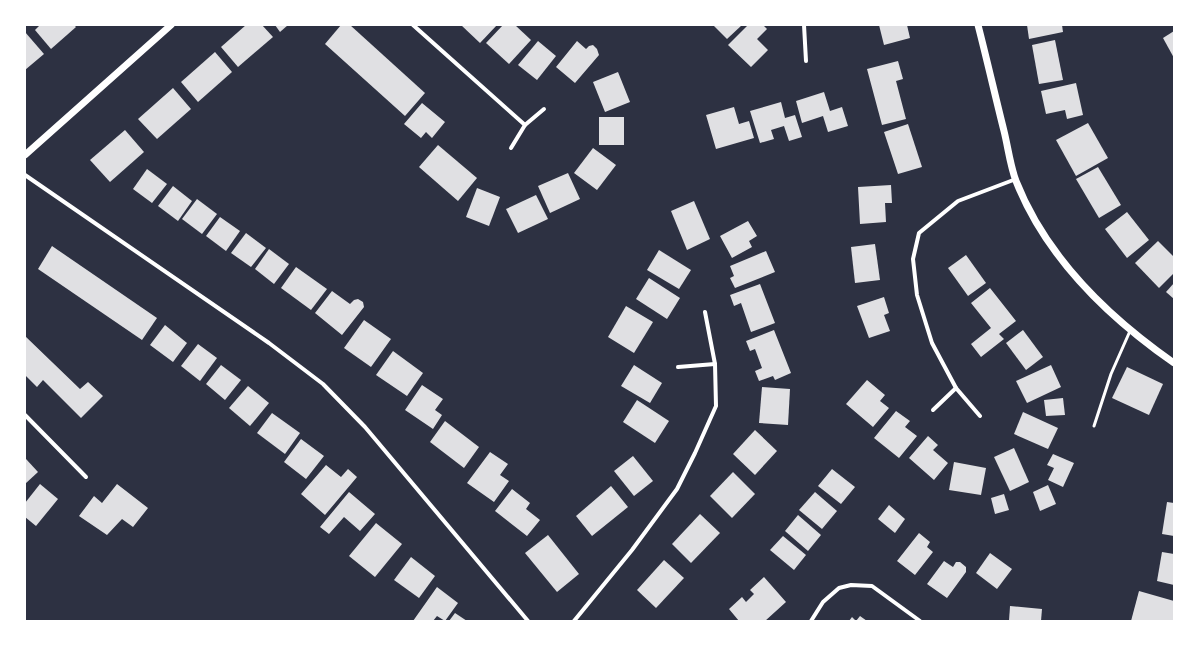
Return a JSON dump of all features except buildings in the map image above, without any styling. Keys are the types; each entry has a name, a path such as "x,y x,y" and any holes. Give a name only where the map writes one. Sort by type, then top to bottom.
{"street":[{"path":"25,155 171,25"},
{"path":"413,25 525,125"},
{"path":"804,25 806,61"},
{"path":"978,25 1016,179 1031,212 1050,244 1065,264 1097,299 1131,329 1174,363"},
{"path":"511,148 525,125 544,109"},
{"path":"25,175 269,343 323,384 365,427 528,621"},
{"path":"980,416 956,388 932,343 917,295 913,259 919,233 958,201 1016,179"},
{"path":"574,621 632,550 678,489 696,453 716,406 715,364 705,312"},
{"path":"678,367 715,364"},
{"path":"933,410 956,388"},
{"path":"25,415 86,477"},
{"path":"811,621 823,602 839,588 851,585 872,586 920,621"}],"lane":[{"path":"1094,426 1111,374 1131,329"}]}
